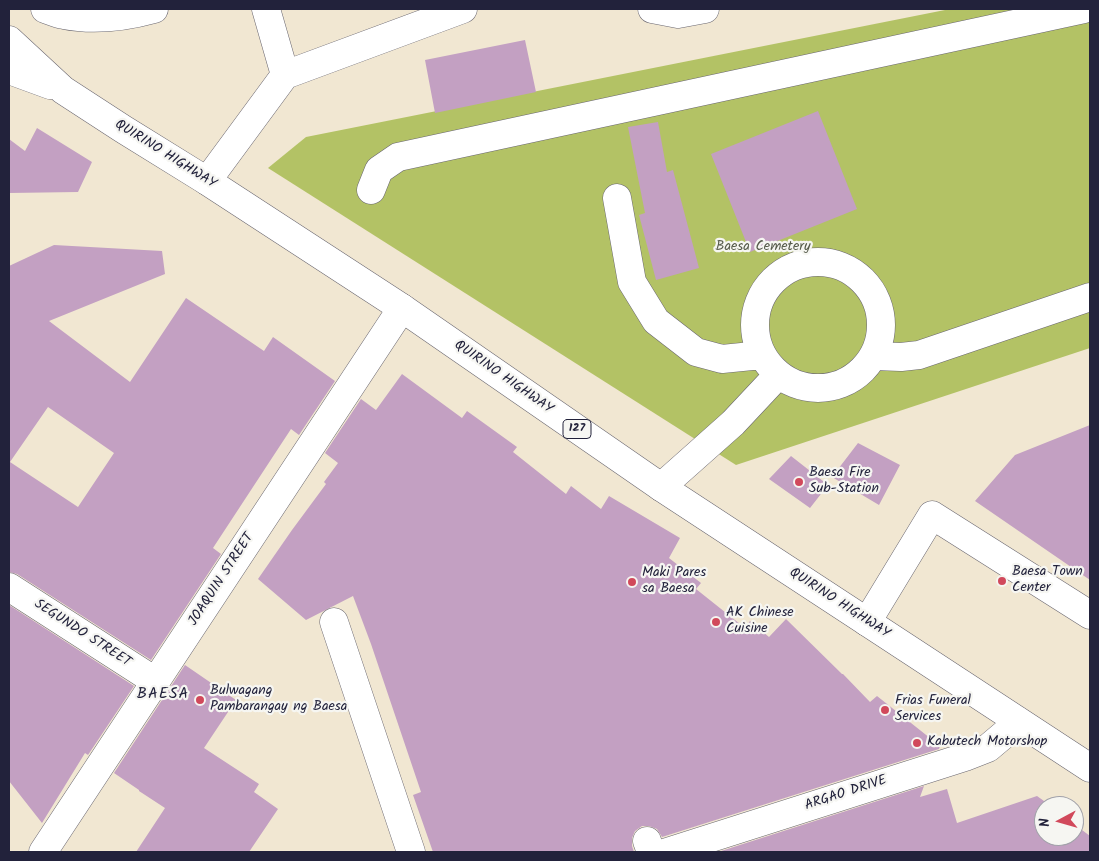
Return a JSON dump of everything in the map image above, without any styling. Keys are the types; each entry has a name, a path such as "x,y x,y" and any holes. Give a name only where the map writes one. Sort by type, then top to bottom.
{"main road":[{"path":"45,9 63,15 100,19 154,9"},
{"path":"266,9 286,75"},
{"path":"207,182 286,75 463,9"},
{"path":"654,9 678,14 705,9"},
{"path":"371,190 379,170 398,157 1084,9"},
{"name":"QUIRINO HIGHWAY","path":"9,40 63,90 402,308 661,487 1090,768"},
{"name":"QUIRINO HIGHWAY","path":"9,70 63,90"},
{"path":"617,198 632,282 656,321 696,352 722,359 770,365 798,385 819,388 841,384 860,373 874,356 881,324 873,293 850,269 818,261 787,269 764,292 754,324 770,365"},
{"path":"874,356 901,357 918,355 1090,297"},
{"name":"JOAQUIN STREET","path":"43,852 402,308"},
{"path":"661,487 733,423 770,365"},
{"path":"867,622 932,515 1090,616"},
{"name":"SEGUNDO STREET","path":"9,587 155,681"},
{"path":"334,622 411,852"},
{"name":"ARGAO DRIVE","path":"655,849 965,757 988,748 1007,732 1016,720"}],"green space":[{"name":"Baesa Cemetery","path":"950,9 1090,9 1090,348 736,465 268,168 306,137"}],"building":[{"path":"525,40 536,92 435,113 425,60"},
{"path":"818,111 857,209 750,252 711,154"},
{"path":"658,122 667,172 673,170 699,268 656,280 639,215 645,213 628,127"},
{"path":"37,128 92,162 78,192 9,193 9,139 25,151"},
{"path":"54,245 162,251 165,274 49,321 130,382 186,298 264,351 273,337 335,381 299,435 291,429 213,548 221,554 151,660 17,574 9,572 9,266","holes":["48,407 114,453 78,507 10,462"]},
{"path":"402,374 462,418 467,411 517,447 513,452 566,494 571,486 601,509 609,496 680,538 669,558 701,583 696,589 745,628 750,621 769,637 786,619 870,702 877,696 940,746 939,749 662,837 657,829 642,826 635,831 632,838 634,852 433,852 413,795 421,792 353,596 306,620 258,579 326,484 324,482 338,463 325,453 361,399 376,410"},
{"path":"1090,425 1090,580 975,501 1015,455"},
{"path":"858,443 900,465 879,505 832,477"},
{"name":"Baesa Fire Sub-Station","path":"791,456 828,485 810,508 769,479"},
{"path":"9,605 134,686 88,755 85,753 42,823 9,781"},
{"path":"185,665 236,700 204,748 259,784 254,792 278,809 249,852 136,852 165,808 114,773"},
{"path":"924,786 920,797 947,789 957,823 1034,797 1034,846 1084,846 1084,832 1090,836 1090,852 718,852"}],"place":[{"name":"Baesa Fire Sub-Station","path":"799,482"},
{"name":"Baesa Town Center","path":"1002,581"},
{"name":"Maki Pares sa Baesa","path":"632,582"},
{"name":"AK Chinese Cuisine","path":"716,622"},
{"name":"Bulwagang Pambarangay ng Baesa","path":"200,700"},
{"name":"Frias Funeral Services","path":"885,710"},
{"name":"Kabutech Motorshop","path":"917,743"}],"district":[{"name":"BAESA","path":"163,695"}]}
